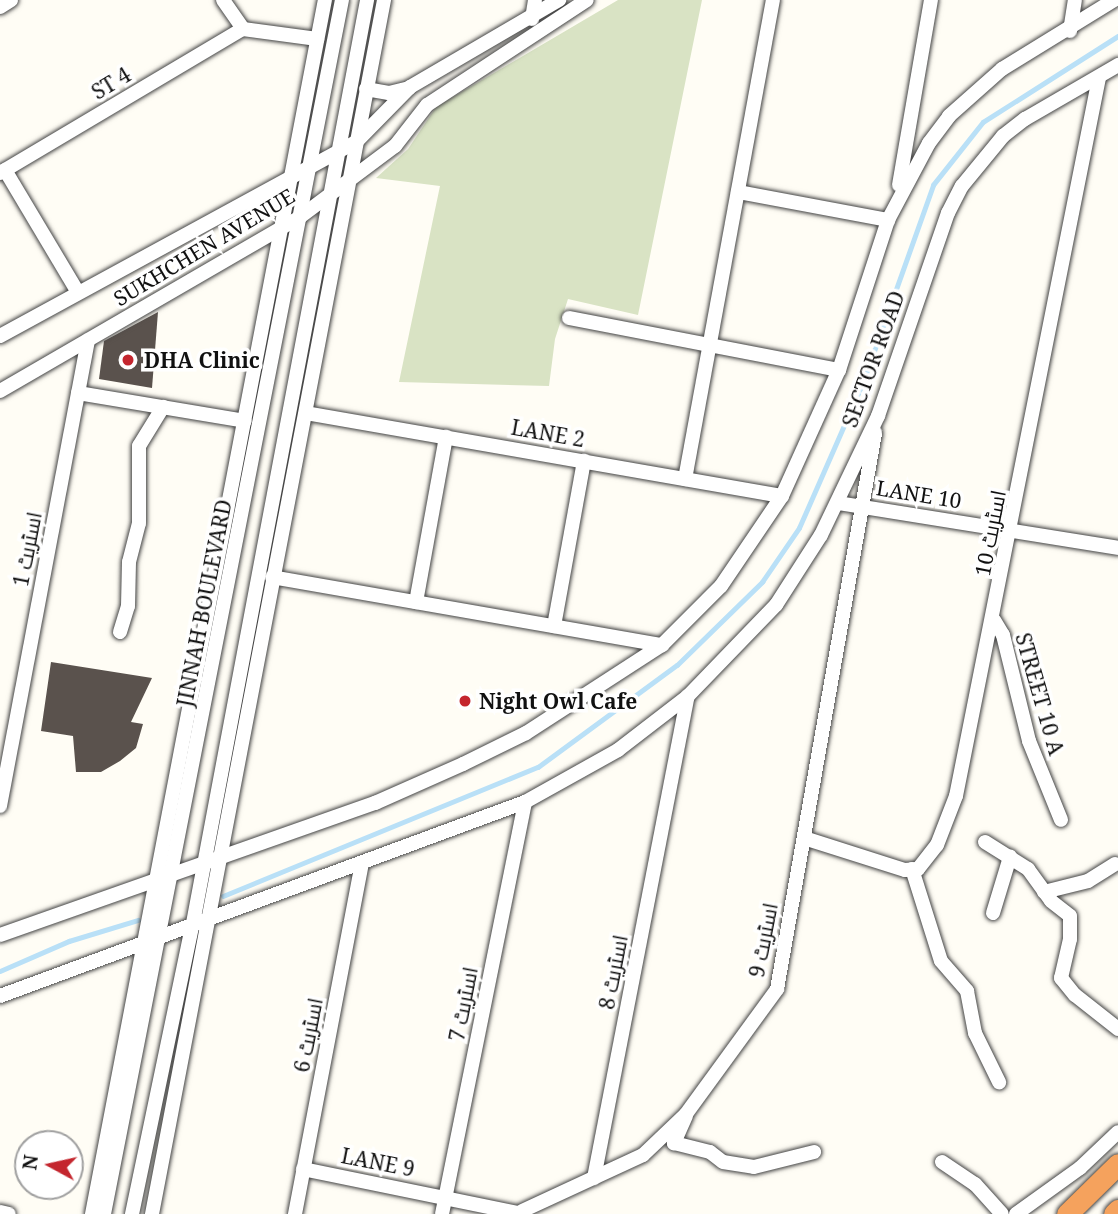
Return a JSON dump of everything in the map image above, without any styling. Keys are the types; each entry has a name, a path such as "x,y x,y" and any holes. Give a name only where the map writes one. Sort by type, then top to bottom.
{"highway":[{"path":"1067,1214 1118,1164"},
{"path":"1114,1214 1118,1210"}],"street":[{"path":"0,7 11,0"},
{"path":"223,0 243,29 317,39"},
{"path":"92,1214 325,0"},
{"name":"JINNAH BOULEVARD","path":"103,1214 161,934 342,0"},
{"path":"152,1214 200,921 203,866 335,152 367,0"},
{"path":"132,1214 200,921 218,860 384,0"},
{"path":"532,19 535,0"},
{"name":"SUKHCHEN AVENUE","path":"0,336 290,174 356,142 410,88 532,19 559,0"},
{"name":"SUKHCHEN AVENUE","path":"0,391 300,217 395,146 427,105 587,0"},
{"path":"685,479 773,0"},
{"path":"895,203 931,0"},
{"path":"1070,30 1075,0"},
{"path":"0,935 203,866 375,803 463,764 547,720 662,645 721,586 782,496 839,370 895,203 908,176 949,116 1002,69 1070,30 1114,0"},
{"name":"ST 4","path":"3,172 243,29"},
{"name":"SECTOR ROAD","path":"0,996 146,939 525,802 618,750 688,696 776,606 838,503 878,416 948,213 962,186 1003,136 1118,65"},
{"name":"اسٹریٹ 10","path":"912,870 918,869 937,845 956,796 994,620 1099,78"},
{"path":"366,89 389,93 410,88"},
{"path":"3,172 77,291"},
{"path":"738,192 888,220"},
{"path":"569,318 839,370"},
{"name":"اسٹریٹ 1","path":"0,806 88,340"},
{"path":"257,353 274,355"},
{"path":"297,358 314,363"},
{"path":"78,393 245,421"},
{"path":"120,632 128,606 129,562 139,523 139,446 147,427 163,407"},
{"name":"LANE 2","path":"306,413 782,496"},
{"name":"اسٹریٹ 9","path":"594,1178 643,1155 685,1114 777,989 804,838 821,719 864,506 878,416"},
{"path":"416,602 446,437"},
{"path":"554,626 584,461"},
{"name":"LANE 10","path":"838,503 1118,548"},
{"path":"272,577 662,645"},
{"name":"STREET 10 A","path":"994,620 1003,635 1029,741 1061,820"},
{"name":"اسٹریٹ 8","path":"594,1178 688,696"},
{"name":"اسٹریٹ 7","path":"442,1214 525,802"},
{"path":"804,838 912,870 941,961 968,991 975,1033 999,1083"},
{"path":"985,842 1028,869 1044,892 1072,919 1061,978 1075,995 1118,1029"},
{"path":"993,913 1010,857"},
{"name":"اسٹریٹ 6","path":"295,1214 362,863"},
{"path":"1044,892 1088,881 1115,864"},
{"path":"685,1114 684,1129 674,1143 710,1152 723,1162 754,1167 814,1152"},
{"path":"1016,1214 1080,1168 1118,1132"},
{"path":"942,1162 975,1184 1002,1214"},
{"path":"1080,1168 1092,1190"},
{"name":"LANE 9","path":"303,1169 445,1197"},
{"path":"445,1197 522,1212 594,1178"},
{"path":"0,1212 9,1214"}],"green space":[{"path":"618,0 702,0 638,315 568,299 555,339 549,386 399,382 440,186 376,178 408,149 436,107"}],"building":[{"name":"DHA Clinic","path":"158,312 152,388 99,379 104,341"},
{"path":"51,662 152,678 131,722 143,724 136,748 101,772 76,772 73,736 41,731"}],"waterway":[{"path":"223,896 538,767 677,665 762,582 799,528 863,382 933,185 983,122 1118,36"},
{"path":"0,971 69,941 138,920"}],"place":[{"name":"DHA Clinic","path":"128,360"},
{"name":"Night Owl Cafe","path":"465,701"}]}
